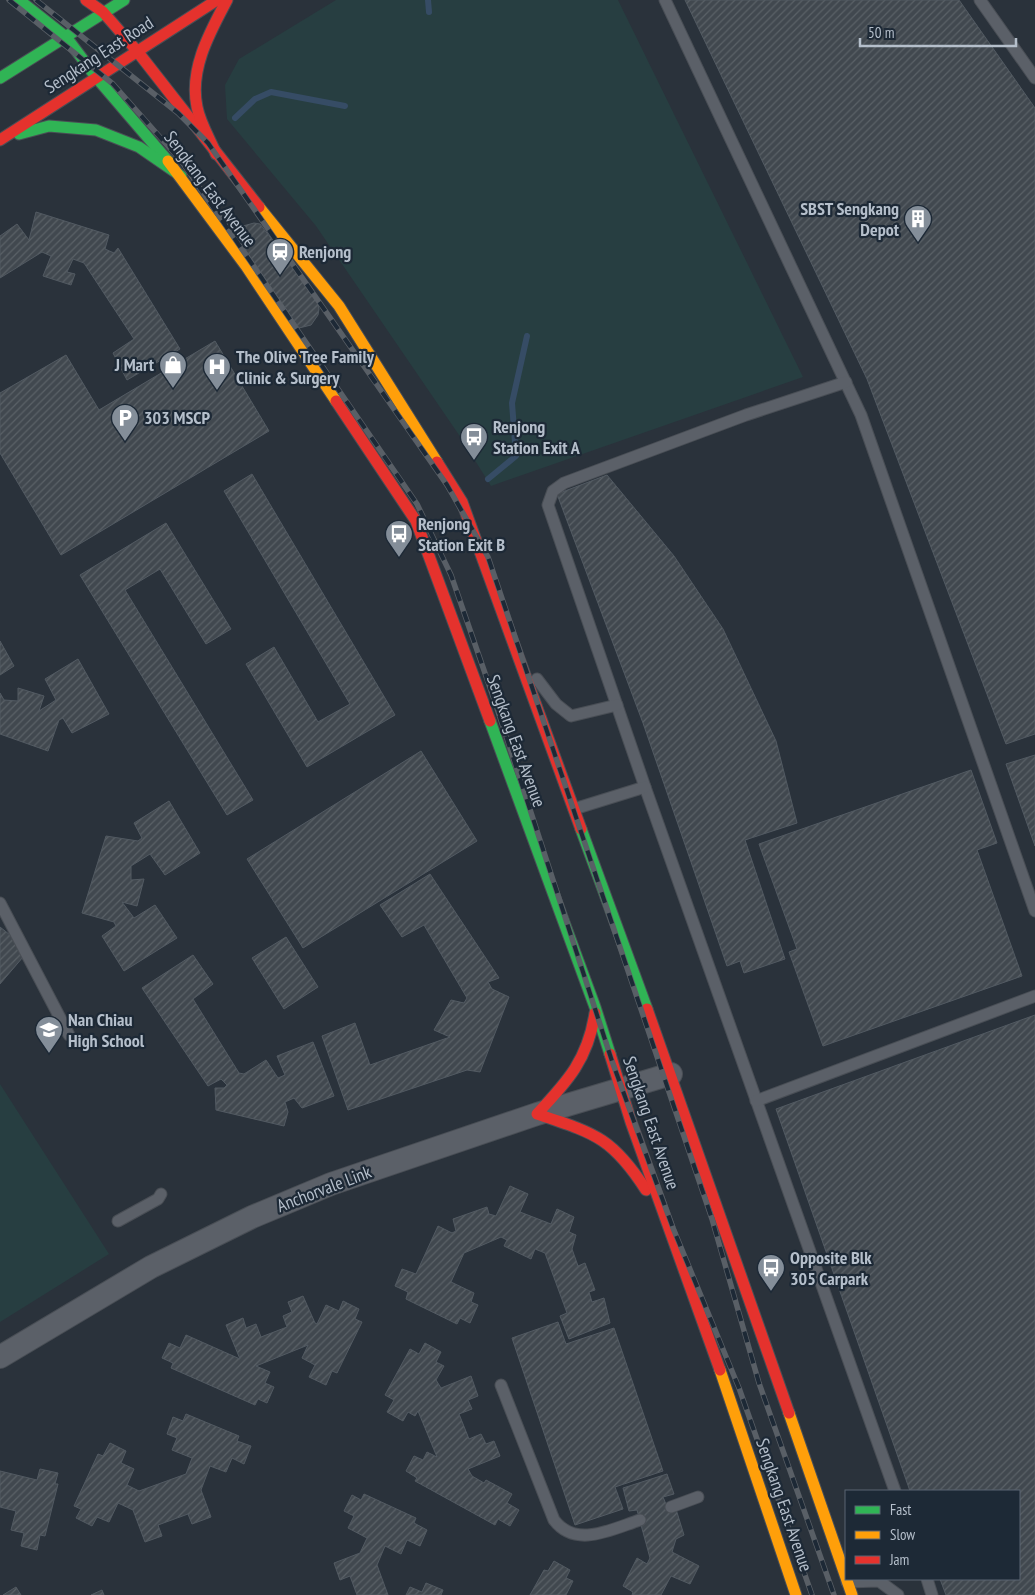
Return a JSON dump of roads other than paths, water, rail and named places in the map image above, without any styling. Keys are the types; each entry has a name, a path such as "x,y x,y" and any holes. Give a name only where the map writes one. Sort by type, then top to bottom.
{"main road":[{"name":"Sengkang East Avenue","path":"19,0 66,36 96,77 181,176 246,266 416,521 595,1007 796,1595"},
{"name":"Sengkang East Avenue","path":"86,0 103,12 137,51 216,154 339,306 462,502 671,1074 845,1576"},
{"name":"Sengkang East Road","path":"0,78 124,0"},
{"name":"Sengkang East Road","path":"2,138 217,0"},
{"path":"216,154 197,106 196,75 209,38 227,0"},
{"path":"2,138 49,126 96,130 139,147 181,176"},
{"path":"595,1007 593,1032 587,1054 574,1075 537,1114 586,1132 608,1143 628,1163 665,1216"},
{"name":"Sengkang East Avenue","path":"847,1582 852,1595"}],"street":[{"name":"Anchorvale Link","path":"0,1357 150,1267 252,1216 331,1184 537,1114 671,1074"}],"lane":[{"path":"665,0 861,415 1035,911"},
{"path":"980,0 1035,78"},
{"path":"846,382 746,415 564,483 553,491 548,505 645,787 895,1490"},
{"path":"512,642 556,704 571,716 617,706"},
{"path":"574,809 645,787"},
{"path":"0,903 69,1034"},
{"path":"756,1101 1035,996"},
{"path":"118,1221 158,1199 161,1194"},
{"path":"502,1385 554,1520 558,1526 567,1532 593,1536 640,1520"},
{"path":"671,1507 698,1497"},
{"path":"926,1580 932,1595"},
{"path":"847,1582 879,1581 898,1595"}],"waterway":[{"path":"428,0 429,12"},
{"path":"235,118 255,99 271,92 345,106"},
{"path":"488,479 516,456 512,403 527,336"}],"railway":[{"path":"9,0 113,84 182,162 417,504 451,575 495,702 612,1061 673,1228 739,1388 812,1595"},
{"path":"36,0 178,113 208,143 447,485 488,557 712,1219 759,1383 834,1595"}],"place":[{"name":"SBST Sengkang Depot","path":"918,243"},
{"name":"Renjong","path":"280,276"},
{"name":"J Mart","path":"173,389"},
{"name":"The Olive Tree Family Clinic & Surgery","path":"217,391"},
{"name":"303 MSCP","path":"125,442"},
{"name":"Renjong Station Exit A","path":"474,461"},
{"name":"Renjong Station Exit B","path":"399,558"},
{"name":"Nan Chiau High School","path":"49,1054"},
{"name":"Opposite Blk 305 Carpark","path":"771,1292"}]}
